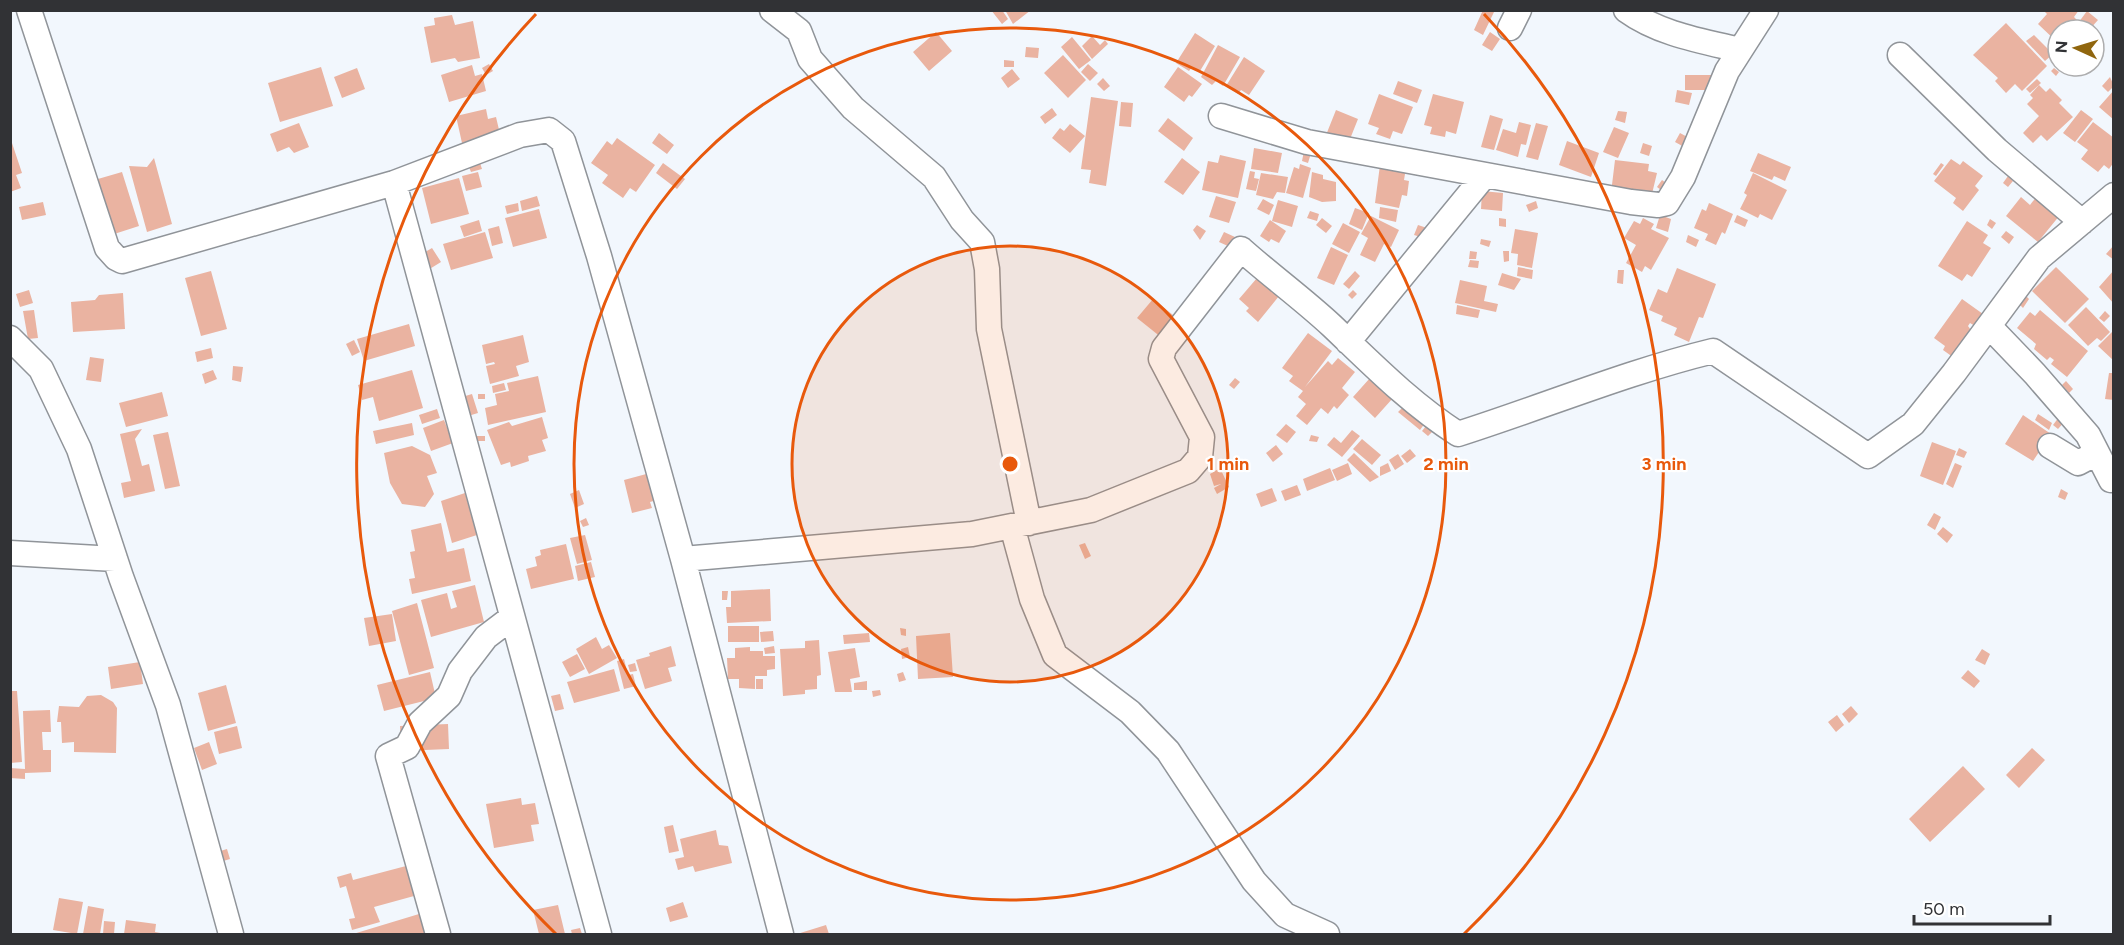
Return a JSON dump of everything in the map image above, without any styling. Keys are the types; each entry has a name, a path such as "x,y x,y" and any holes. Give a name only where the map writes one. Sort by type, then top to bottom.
{"street":[{"path":"29,10 107,248 116,258 132,260 394,183 520,135 549,130 563,141 599,256 683,559 781,934"},
{"path":"772,10 799,31 810,59 854,108 933,177 982,243 987,269 989,329 1032,599 1055,655 1130,712 1168,751 1254,881 1285,915 1327,934"},
{"path":"1626,10 1643,22 1740,50"},
{"path":"1221,116 1306,142 1631,202 1658,205 1667,202 1683,177 1727,71 1766,10"},
{"path":"1900,55 1997,150 2082,222"},
{"path":"1347,342 1485,175"},
{"path":"394,183 599,934"},
{"path":"683,559 972,534 1091,510 1188,471 1200,457 1202,437 1161,359 1164,348 1241,249 1422,410 1458,434 1590,391 1659,364 1713,351 1868,456 1913,424 2039,258 2114,195"},
{"path":"1989,326 2081,427 2111,480"},
{"path":"10,338 40,369 79,449 115,559 168,705 231,934"},
{"path":"2050,446 2078,463 2097,453"},
{"path":"10,553 115,559"},
{"path":"438,934 388,756 407,747 420,723 449,696 460,671 486,637 511,618"}],"building":[{"path":"991,10 1002,10 1008,19 1002,24"},
{"path":"1005,10 1031,10 1013,24"},
{"path":"1483,10 1494,12 1483,35 1474,30"},
{"path":"2043,10 2079,10 2075,18 2046,18 2046,32 2038,24 2047,14"},
{"path":"2087,11 2096,18 2082,18"},
{"path":"452,15 455,25 473,21 480,58 458,62 455,58 431,63 424,27 435,25 434,18"},
{"path":"2006,23 2046,67 2022,91 2015,84 2006,93 1995,81 1998,78 1973,55"},
{"path":"936,32 952,51 929,71 913,52"},
{"path":"1490,32 1500,39 1492,51 1482,45"},
{"path":"1195,33 1215,46 1200,71 1192,67 1189,71 1176,63"},
{"path":"2034,35 2046,47 2046,60 2045,61 2026,41"},
{"path":"1092,36 1100,45 1105,40 1108,44 1092,59 1082,46"},
{"path":"1072,37 1091,60 1079,69 1061,47"},
{"path":"1218,45 1240,57 1223,86 1216,81 1212,85 1201,77"},
{"path":"1026,47 1039,48 1038,58 1025,57"},
{"path":"1063,55 1086,80 1068,98 1044,73"},
{"path":"1244,57 1265,71 1249,95 1241,90 1238,94 1226,86"},
{"path":"1004,60 1014,61 1014,67 1004,67"},
{"path":"489,64 493,71 486,75 482,68"},
{"path":"1088,64 1098,73 1090,81 1081,72"},
{"path":"472,65 475,76 482,74 486,91 449,102 441,75"},
{"path":"321,67 333,106 280,122 268,83"},
{"path":"1178,67 1202,84 1192,97 1189,95 1184,102 1164,87"},
{"path":"357,68 365,89 342,98 334,77"},
{"path":"1012,69 1020,79 1008,88 1001,78"},
{"path":"1685,75 1713,75 1712,90 1685,90"},
{"path":"2110,77 2114,86 2108,92 2102,86"},
{"path":"1103,78 1110,86 1104,91 1097,84"},
{"path":"2037,79 2041,83 2030,93 2026,89"},
{"path":"1398,81 1422,90 1417,103 1393,94"},
{"path":"2039,85 2046,92 2050,88 2062,100 2059,103 2073,117 2047,141 2041,135 2033,143 2023,133 2039,116 2027,104 2033,98 2030,95"},
{"path":"1677,90 1692,93 1689,105 1675,102"},
{"path":"2114,90 2114,120 2099,107"},
{"path":"1379,94 1413,107 1402,134 1393,131 1390,139 1376,134 1379,128 1368,124"},
{"path":"1433,94 1464,102 1456,134 1446,131 1445,137 1430,134 1432,127 1424,125"},
{"path":"1091,97 1118,101 1106,186 1089,183 1091,170 1081,169"},
{"path":"1121,102 1133,103 1131,127 1119,126"},
{"path":"1052,108 1057,115 1045,124 1040,117"},
{"path":"486,109 488,119 496,117 500,134 462,143 456,116"},
{"path":"1336,110 1358,119 1348,144 1326,135"},
{"path":"2081,110 2093,119 2075,142 2063,133"},
{"path":"1618,111 1627,112 1625,123 1615,120"},
{"path":"1490,115 1503,119 1494,150 1481,147"},
{"path":"1168,118 1193,138 1184,151 1158,131"},
{"path":"1519,122 1531,125 1526,145 1521,144 1518,157 1496,150 1503,129 1516,133"},
{"path":"2093,122 2114,138 2114,162 2109,169 2104,165 2098,172 2081,159 2088,150 2077,142"},
{"path":"299,123 309,147 294,153 289,147 277,152 270,134"},
{"path":"1536,123 1548,126 1538,160 1526,157"},
{"path":"1070,124 1085,136 1070,153 1052,138 1060,128 1064,131"},
{"path":"1614,127 1629,133 1618,158 1603,152"},
{"path":"659,133 674,145 667,154 652,143"},
{"path":"1680,133 1691,139 1686,148 1675,142"},
{"path":"617,138 655,165 636,192 630,188 623,198 602,183 608,175 591,163 607,141 612,145"},
{"path":"1567,141 1599,153 1591,177 1559,165"},
{"path":"12,143 22,173 16,175 21,188 10,192"},
{"path":"1643,143 1652,146 1649,156 1640,153"},
{"path":"1254,148 1282,153 1278,173 1251,169"},
{"path":"1304,151 1311,153 1308,163 1302,161"},
{"path":"1758,153 1791,167 1785,181 1774,176 1772,180 1750,171"},
{"path":"1220,155 1246,161 1238,198 1202,190 1208,161 1218,163"},
{"path":"154,158 172,224 147,232 129,166 147,167"},
{"path":"1182,158 1200,172 1183,195 1164,182"},
{"path":"1951,159 1960,165 1963,161 1983,176 1975,186 1979,190 1963,211 1953,203 1956,198 1934,181"},
{"path":"1615,160 1649,164 1648,171 1657,173 1651,198 1611,193"},
{"path":"480,163 482,169 471,172 469,167"},
{"path":"663,163 685,179 677,189 656,173"},
{"path":"1941,163 1944,165 1936,176 1933,174"},
{"path":"1300,164 1311,168 1303,198 1286,193 1294,167 1299,169"},
{"path":"1380,165 1406,168 1404,180 1409,181 1407,196 1402,195 1399,208 1375,203"},
{"path":"1250,171 1255,172 1254,178 1259,179 1256,191 1246,189"},
{"path":"122,172 139,226 108,236 91,181"},
{"path":"478,172 482,187 466,191 462,176"},
{"path":"1312,172 1323,175 1323,179 1336,182 1336,201 1322,202 1309,197"},
{"path":"1261,173 1288,177 1285,193 1277,192 1273,199 1256,195"},
{"path":"1753,173 1787,190 1772,220 1760,214 1758,218 1740,209 1747,195 1744,193"},
{"path":"2008,176 2013,181 2008,187 2003,183"},
{"path":"459,178 469,214 431,224 422,188"},
{"path":"1662,180 1666,183 1661,190 1657,187"},
{"path":"1482,191 1503,193 1502,211 1481,209"},
{"path":"537,196 540,206 522,211 520,201"},
{"path":"1216,196 1236,202 1229,223 1209,217"},
{"path":"2037,196 2060,215 2038,242 2006,216 2021,197 2030,205"},
{"path":"1263,199 1274,205 1269,215 1257,209"},
{"path":"1278,200 1298,206 1292,227 1272,221"},
{"path":"1536,201 1538,208 1529,212 1526,205"},
{"path":"43,202 46,215 22,220 19,207"},
{"path":"518,203 519,211 507,214 505,206"},
{"path":"1709,203 1733,214 1725,234 1722,232 1716,245 1705,240 1708,234 1694,228 1702,209 1706,211"},
{"path":"1380,207 1398,210 1396,222 1379,218"},
{"path":"1355,208 1369,213 1362,230 1349,224"},
{"path":"539,209 547,238 513,247 505,218"},
{"path":"1310,211 1319,214 1317,221 1307,218"},
{"path":"1660,215 1671,219 1668,232 1656,228"},
{"path":"1737,215 1748,220 1745,227 1734,222"},
{"path":"1371,216 1399,230 1391,247 1384,244 1375,262 1360,255 1368,238 1361,234"},
{"path":"1322,218 1332,226 1326,233 1316,225"},
{"path":"1499,218 1506,219 1506,227 1499,226"},
{"path":"1643,218 1654,224 1651,229 1669,238 1651,270 1645,266 1642,272 1626,263 1636,245 1624,238 1634,221 1640,224"},
{"path":"1990,219 1996,223 1992,229 1987,225"},
{"path":"479,220 482,231 464,237 460,226"},
{"path":"1270,220 1286,231 1279,243 1271,239 1269,242 1260,236"},
{"path":"1967,221 1988,235 1983,243 1991,248 1972,277 1967,274 1962,281 1938,266"},
{"path":"1343,223 1360,232 1349,253 1332,244"},
{"path":"1197,225 1206,231 1200,240 1193,230"},
{"path":"1418,225 1430,229 1424,238 1414,235"},
{"path":"499,226 503,243 492,246 488,229"},
{"path":"1515,229 1538,233 1532,268 1517,265 1518,254 1511,253"},
{"path":"2006,231 2014,237 2009,244 2001,237"},
{"path":"485,232 493,258 451,270 443,244"},
{"path":"1224,232 1235,237 1230,247 1219,242"},
{"path":"1688,235 1699,240 1696,247 1686,242"},
{"path":"1481,239 1491,241 1489,247 1480,244"},
{"path":"2114,245 2114,260 2106,254"},
{"path":"1331,247 1348,255 1334,285 1317,278"},
{"path":"432,248 441,262 428,270 420,255"},
{"path":"1470,251 1477,252 1476,259 1469,259"},
{"path":"1503,251 1509,251 1509,261 1504,262"},
{"path":"1470,260 1479,261 1478,268 1468,267"},
{"path":"1518,267 1533,270 1532,279 1517,276"},
{"path":"2056,267 2089,299 2065,323 2032,291"},
{"path":"1677,268 1716,284 1703,318 1699,317 1689,342 1674,335 1677,328 1661,321 1663,316 1649,310 1658,289 1667,293"},
{"path":"1618,270 1624,270 1623,284 1617,283"},
{"path":"2114,270 2114,304 2099,287"},
{"path":"211,271 227,329 201,336 185,278"},
{"path":"1355,271 1360,276 1349,289 1343,284"},
{"path":"1502,273 1521,279 1514,290 1498,285"},
{"path":"1257,278 1279,296 1258,322 1246,311 1249,308 1239,299"},
{"path":"1460,280 1487,286 1484,301 1498,304 1496,312 1455,303"},
{"path":"29,290 33,303 20,307 16,294"},
{"path":"1353,290 1357,294 1352,299 1348,295"},
{"path":"123,293 125,329 73,332 71,302 95,300 99,295"},
{"path":"2025,295 2029,299 2023,308 2019,304"},
{"path":"1153,299 1178,319 1162,338 1137,318"},
{"path":"1962,299 1983,314 1975,326 1970,323 1968,326 1973,333 1957,360 1943,350 1945,346 1934,338"},
{"path":"1457,305 1480,310 1478,318 1456,314"},
{"path":"2086,307 2110,332 2101,341 2097,338 2088,346 2068,325"},
{"path":"34,310 38,338 28,339 23,311"},
{"path":"2040,310 2088,351 2067,377 2051,364 2054,360 2050,357 2047,360 2034,349 2036,344 2017,328 2030,312 2035,316"},
{"path":"2105,311 2110,316 2104,322 2099,318"},
{"path":"409,324 415,346 364,361 357,339"},
{"path":"2114,330 2114,361 2098,346"},
{"path":"1308,333 1332,351 1305,387 1328,361 1332,365 1338,358 1355,372 1342,388 1349,395 1337,409 1334,406 1328,414 1321,408 1307,425 1296,416 1306,404 1298,397 1303,391 1289,381 1293,376 1282,368"},
{"path":"523,335 529,362 516,366 519,376 490,384 486,366 495,364 494,362 486,364 482,345"},
{"path":"354,340 360,352 352,356 346,344"},
{"path":"211,348 213,358 197,362 195,352"},
{"path":"90,357 104,359 101,382 86,380"},
{"path":"233,366 243,367 241,382 232,380"},
{"path":"213,370 217,379 205,384 202,374"},
{"path":"412,370 423,408 379,421 373,397 362,400 358,385"},
{"path":"2109,373 2114,373 2114,400 2105,399"},
{"path":"538,376 546,412 488,425 485,408 497,405 495,394 509,391 507,383"},
{"path":"1235,378 1240,382 1234,389 1229,385"},
{"path":"1370,378 1393,398 1375,418 1353,397"},
{"path":"2066,381 2073,389 2069,393 2062,385"},
{"path":"504,383 506,390 493,393 492,386"},
{"path":"162,392 168,416 126,427 119,403"},
{"path":"472,394 478,413 468,416 462,397"},
{"path":"478,394 485,394 485,399 478,399"},
{"path":"1404,406 1425,423 1420,430 1398,412"},
{"path":"437,409 440,418 422,424 419,415"},
{"path":"2038,414 2052,423 2049,430 2035,420"},
{"path":"2023,415 2051,434 2033,461 2005,444"},
{"path":"542,417 548,438 542,440 546,451 528,456 529,461 511,467 510,462 501,465 487,430 509,422 512,426"},
{"path":"2059,417 2065,421 2058,429 2053,425"},
{"path":"444,420 453,443 431,451 423,428"},
{"path":"412,423 414,435 376,444 373,431"},
{"path":"1286,424 1296,432 1287,443 1276,435"},
{"path":"1426,426 1433,431 1428,436 1422,431"},
{"path":"142,429 135,439 142,466 149,464 155,491 124,498 121,483 131,481 120,434"},
{"path":"1352,430 1360,436 1342,457 1327,445 1334,437 1341,443"},
{"path":"168,432 180,486 165,489 153,435"},
{"path":"1311,435 1319,437 1317,442 1309,441"},
{"path":"477,436 485,436 485,441 477,441"},
{"path":"1362,439 1381,455 1372,465 1353,449"},
{"path":"1932,442 1956,451 1943,485 1920,476"},
{"path":"1276,445 1283,454 1273,462 1266,453"},
{"path":"412,446 430,455 437,473 427,476 434,494 425,507 402,504 390,483 384,453"},
{"path":"1959,448 1967,452 1964,458 1956,455"},
{"path":"1410,449 1416,456 1407,463 1401,456"},
{"path":"1354,453 1379,477 1370,482 1347,460"},
{"path":"1398,454 1404,464 1395,470 1389,460"},
{"path":"1348,463 1352,474 1337,481 1332,470"},
{"path":"1388,463 1391,471 1380,476 1380,467"},
{"path":"1955,463 1962,466 1953,488 1946,484"},
{"path":"1220,468 1229,487 1217,494 1214,488 1221,484 1214,486 1210,474"},
{"path":"1330,468 1335,480 1307,491 1303,479"},
{"path":"650,473 657,500 650,502 652,508 632,513 624,480"},
{"path":"1297,485 1301,495 1285,501 1281,491"},
{"path":"1272,488 1277,501 1261,507 1256,494"},
{"path":"2061,489 2068,493 2065,500 2058,497"},
{"path":"579,490 584,504 575,508 570,494"},
{"path":"465,493 477,535 452,543 441,501"},
{"path":"1934,513 1941,517 1935,530 1927,525"},
{"path":"586,518 589,525 583,527 580,521"},
{"path":"441,523 447,552 464,548 471,581 412,594 409,579 415,578 410,552 415,551 411,530"},
{"path":"1943,527 1953,535 1947,543 1937,534"},
{"path":"585,535 592,560 577,564 570,538"},
{"path":"1085,543 1091,556 1085,559 1079,545"},
{"path":"566,544 574,579 531,589 526,569 537,566 535,557 541,555 540,550"},
{"path":"591,562 595,577 578,581 575,566"},
{"path":"475,585 484,622 431,637 421,600 447,593 451,609 457,607 452,591"},
{"path":"770,589 771,621 727,623 726,607 731,607 731,591"},
{"path":"722,591 728,591 727,600 722,600"},
{"path":"417,603 434,668 409,675 392,611"},
{"path":"392,614 396,641 369,646 364,618"},
{"path":"728,626 759,626 759,642 728,642"},
{"path":"900,628 906,629 906,636 901,635"},
{"path":"773,631 774,641 761,642 760,632"},
{"path":"869,633 870,642 844,644 843,635"},
{"path":"950,633 953,677 918,679 916,636"},
{"path":"596,637 602,649 609,645 617,658 589,674 576,649"},
{"path":"819,640 821,675 817,676 817,689 805,690 805,694 783,696 780,649 805,648 805,641"},
{"path":"671,646 676,666 668,668 672,681 645,689 636,660"},
{"path":"774,646 775,653 765,654 764,648"},
{"path":"750,647 750,651 763,651 763,656 775,656 775,669 767,670 767,676 755,676 755,689 739,688 739,679 728,679 727,658 735,658 735,648"},
{"path":"908,647 910,657 902,659 901,649"},
{"path":"855,648 860,677 850,679 852,692 835,692 828,652"},
{"path":"1982,649 1990,654 1985,665 1975,660"},
{"path":"577,654 585,669 570,677 562,662"},
{"path":"624,659 628,675 633,674 636,686 624,689 617,661"},
{"path":"140,662 143,684 111,689 108,667"},
{"path":"635,663 637,671 630,672 628,665"},
{"path":"614,669 620,691 574,703 567,682"},
{"path":"1968,670 1980,681 1974,688 1961,678"},
{"path":"430,672 436,698 384,711 377,685"},
{"path":"903,672 906,680 899,682 897,674"},
{"path":"756,679 763,679 763,689 756,689"},
{"path":"867,681 867,690 854,690 854,683"},
{"path":"226,685 236,723 208,731 198,693"},
{"path":"880,690 881,695 873,697 872,691"},
{"path":"10,691 17,691 22,762 10,763"},
{"path":"560,694 564,709 555,711 551,696"},
{"path":"101,695 113,702 117,708 116,753 74,752 74,742 62,743 61,722 57,722 59,706 79,707 87,696"},
{"path":"1851,706 1858,714 1849,723 1842,714"},
{"path":"50,710 51,732 42,732 43,750 51,750 51,772 25,773 25,779 10,778 10,768 25,769 23,711"},
{"path":"1837,715 1844,725 1836,732 1828,722"},
{"path":"448,724 449,749 401,751 400,726"},
{"path":"237,726 242,748 219,754 214,732"},
{"path":"209,742 217,764 202,770 194,748"},
{"path":"2032,748 2045,760 2019,788 2006,775"},
{"path":"1963,766 1985,789 1930,842 1909,819"},
{"path":"521,798 522,805 535,803 539,824 531,825 534,841 494,848 486,804"},
{"path":"673,825 679,851 669,853 664,827"},
{"path":"716,830 719,845 728,846 732,863 695,872 693,866 678,870 675,859 684,857 680,839"},
{"path":"227,849 230,859 220,862 217,852"},
{"path":"406,866 414,896 374,907 380,922 352,930 349,919 355,918 346,886 340,888 337,877 351,873 353,880"},
{"path":"59,898 83,902 77,934 53,930"},
{"path":"683,902 688,917 670,922 666,908"},
{"path":"558,905 565,934 539,934 533,910"},
{"path":"88,906 104,909 100,934 83,934"},
{"path":"419,914 425,934 353,934"},
{"path":"126,920 156,924 155,932 166,934 124,934"},
{"path":"104,921 115,922 114,934 103,934"},
{"path":"826,925 829,934 797,934"},
{"path":"580,928 582,934 572,934 571,930"}]}
